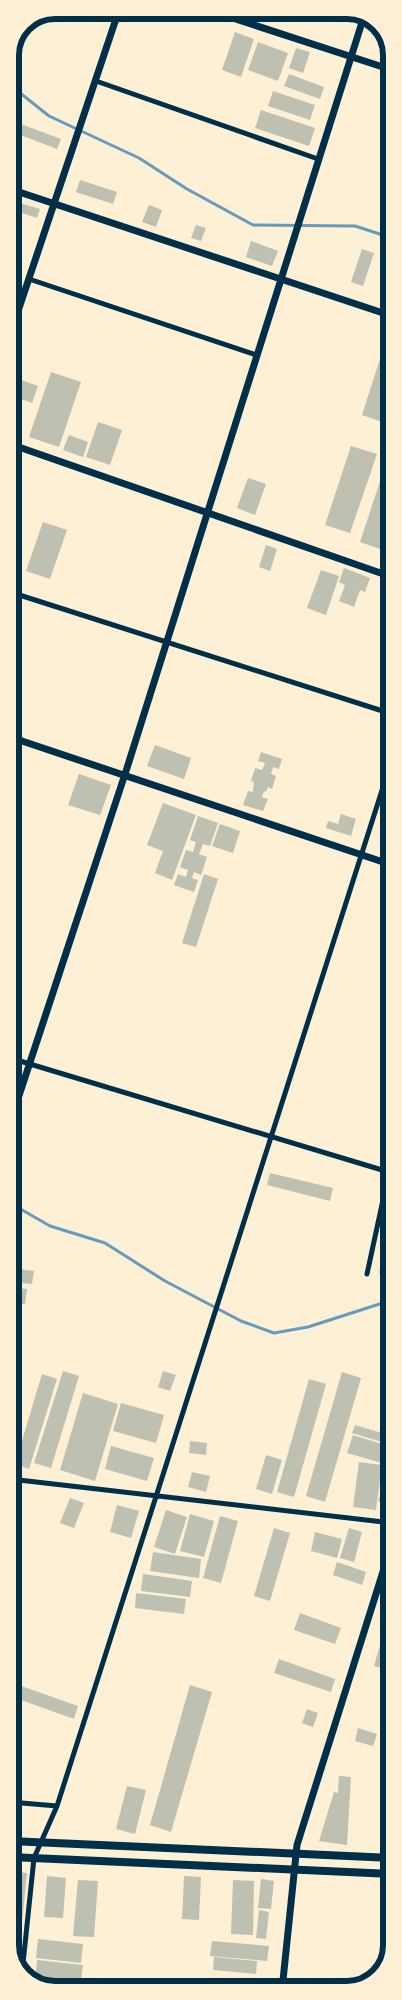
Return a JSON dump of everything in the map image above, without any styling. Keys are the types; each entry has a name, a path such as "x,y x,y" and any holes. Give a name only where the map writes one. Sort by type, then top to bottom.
{"main road":[{"path":"19,1841 383,1858"},
{"path":"19,1857 383,1874"}],"street":[{"path":"19,308 116,19"},
{"path":"235,19 383,67"},
{"path":"19,1096 125,774 208,513 279,279 362,22"},
{"path":"96,81 318,159"},
{"path":"19,192 383,313"},
{"path":"29,279 256,354"},
{"path":"19,447 383,574"},
{"path":"19,595 383,711"},
{"path":"19,740 383,862"},
{"path":"23,1961 34,1858 57,1806 383,787"},
{"path":"19,1061 383,1171"},
{"path":"367,1274 383,1204"},
{"path":"19,1480 383,1522"},
{"path":"283,1981 296,1854 383,1572"},
{"path":"19,1803 57,1806"}],"building":[{"path":"235,32 254,39 241,77 222,70"},
{"path":"258,42 288,53 278,81 248,70"},
{"path":"296,48 310,52 303,73 289,68"},
{"path":"289,74 324,87 320,99 284,86"},
{"path":"273,91 315,105 310,120 268,106"},
{"path":"261,110 315,128 309,146 255,128"},
{"path":"19,123 61,139 57,149 19,134"},
{"path":"80,180 117,192 113,204 76,192"},
{"path":"19,203 40,209 37,218 19,212"},
{"path":"149,205 162,210 156,227 142,222"},
{"path":"196,225 206,228 201,241 191,238"},
{"path":"251,241 278,251 272,266 246,257"},
{"path":"362,249 374,253 363,286 351,282"},
{"path":"383,350 383,422 362,415"},
{"path":"51,372 81,382 59,447 29,437"},
{"path":"19,379 38,386 32,403 19,398"},
{"path":"98,422 122,430 110,465 86,457"},
{"path":"69,435 88,442 83,457 63,450"},
{"path":"351,446 377,454 350,533 325,525"},
{"path":"383,472 383,540 380,549 360,542"},
{"path":"248,478 266,484 255,515 237,508"},
{"path":"43,522 67,530 50,579 26,571"},
{"path":"266,545 277,549 270,571 259,567"},
{"path":"344,568 370,578 365,592 360,590 354,607 339,601 345,585 339,582"},
{"path":"321,570 339,576 326,615 307,608"},
{"path":"155,745 191,758 184,779 147,766"},
{"path":"261,752 282,759 279,769 273,767 271,774 276,776 272,789 268,787 266,792 264,791 262,797 268,799 263,811 243,805 248,791 253,792 254,782 251,781 255,768 262,770 265,763 258,761"},
{"path":"79,774 111,785 100,815 68,805"},
{"path":"163,803 196,815 172,880 155,873 163,851 147,845"},
{"path":"341,814 356,819 351,836 326,828 328,821 338,824"},
{"path":"198,816 218,823 210,846 203,844 199,854 207,857 201,875 194,872 192,878 198,880 194,892 174,885 178,874 186,877 188,870 180,867 186,850 193,852 196,842 190,840"},
{"path":"220,824 240,831 233,853 212,846"},
{"path":"204,874 218,879 196,947 182,943"},
{"path":"270,1173 333,1188 330,1201 267,1185"},
{"path":"382,1257 383,1257 383,1274 379,1273"},
{"path":"19,1269 34,1271 32,1284 19,1283"},
{"path":"19,1288 27,1289 25,1304 19,1303"},
{"path":"63,1371 79,1376 51,1468 34,1463"},
{"path":"163,1371 176,1375 170,1391 158,1387"},
{"path":"342,1372 361,1378 325,1502 306,1496"},
{"path":"42,1374 57,1379 29,1469 19,1465 19,1451"},
{"path":"309,1379 326,1384 294,1497 277,1492"},
{"path":"83,1393 118,1404 95,1481 60,1470"},
{"path":"121,1403 164,1415 156,1443 113,1431"},
{"path":"355,1425 383,1433 383,1442 352,1433"},
{"path":"353,1435 383,1444 383,1463 347,1453"},
{"path":"190,1441 207,1443 206,1455 189,1453"},
{"path":"111,1446 154,1458 147,1481 105,1469"},
{"path":"266,1455 282,1460 272,1494 256,1489"},
{"path":"359,1462 382,1465 376,1510 353,1507"},
{"path":"192,1472 210,1476 206,1492 188,1487"},
{"path":"383,1487 383,1503 378,1501"},
{"path":"70,1498 84,1503 74,1528 60,1523"},
{"path":"117,1505 139,1511 131,1538 110,1532"},
{"path":"166,1510 187,1517 175,1554 154,1547"},
{"path":"190,1514 214,1521 204,1557 180,1551"},
{"path":"220,1516 238,1521 221,1583 203,1578"},
{"path":"274,1528 290,1533 270,1601 254,1596"},
{"path":"349,1528 362,1532 354,1562 340,1558"},
{"path":"315,1532 342,1539 337,1558 311,1551"},
{"path":"153,1552 201,1559 199,1578 150,1571"},
{"path":"337,1562 366,1572 362,1585 333,1575"},
{"path":"143,1574 192,1581 190,1597 141,1591"},
{"path":"136,1593 186,1599 184,1614 135,1608"},
{"path":"300,1613 341,1628 335,1644 294,1630"},
{"path":"383,1635 383,1668 374,1666"},
{"path":"279,1659 335,1679 331,1692 274,1673"},
{"path":"19,1685 78,1706 74,1719 19,1699"},
{"path":"190,1685 212,1692 171,1832 150,1825"},
{"path":"307,1709 318,1713 313,1727 302,1723"},
{"path":"358,1728 377,1734 373,1746 355,1741"},
{"path":"339,1776 351,1777 347,1845 319,1841 334,1792 338,1793"},
{"path":"127,1786 146,1790 135,1834 116,1829"},
{"path":"19,1872 27,1873 22,1923 19,1923"},
{"path":"47,1876 66,1878 63,1918 44,1917"},
{"path":"184,1876 201,1877 199,1920 182,1919"},
{"path":"261,1879 274,1881 271,1909 258,1908"},
{"path":"78,1880 98,1881 94,1937 73,1936"},
{"path":"233,1880 254,1881 253,1935 231,1934"},
{"path":"259,1910 269,1912 266,1939 256,1938"},
{"path":"38,1939 83,1944 81,1963 36,1958"},
{"path":"212,1941 269,1946 267,1961 210,1956"},
{"path":"214,1957 257,1961 256,1974 213,1970"},
{"path":"37,1960 83,1965 81,1981 59,1979 59,1981 53,1981 36,1975"}],"waterway":[{"path":"19,92 49,116 139,158 187,189 253,225 355,226 383,235"},
{"path":"19,1208 50,1226 105,1243 165,1281 241,1321 274,1333 308,1327 383,1303"}]}
